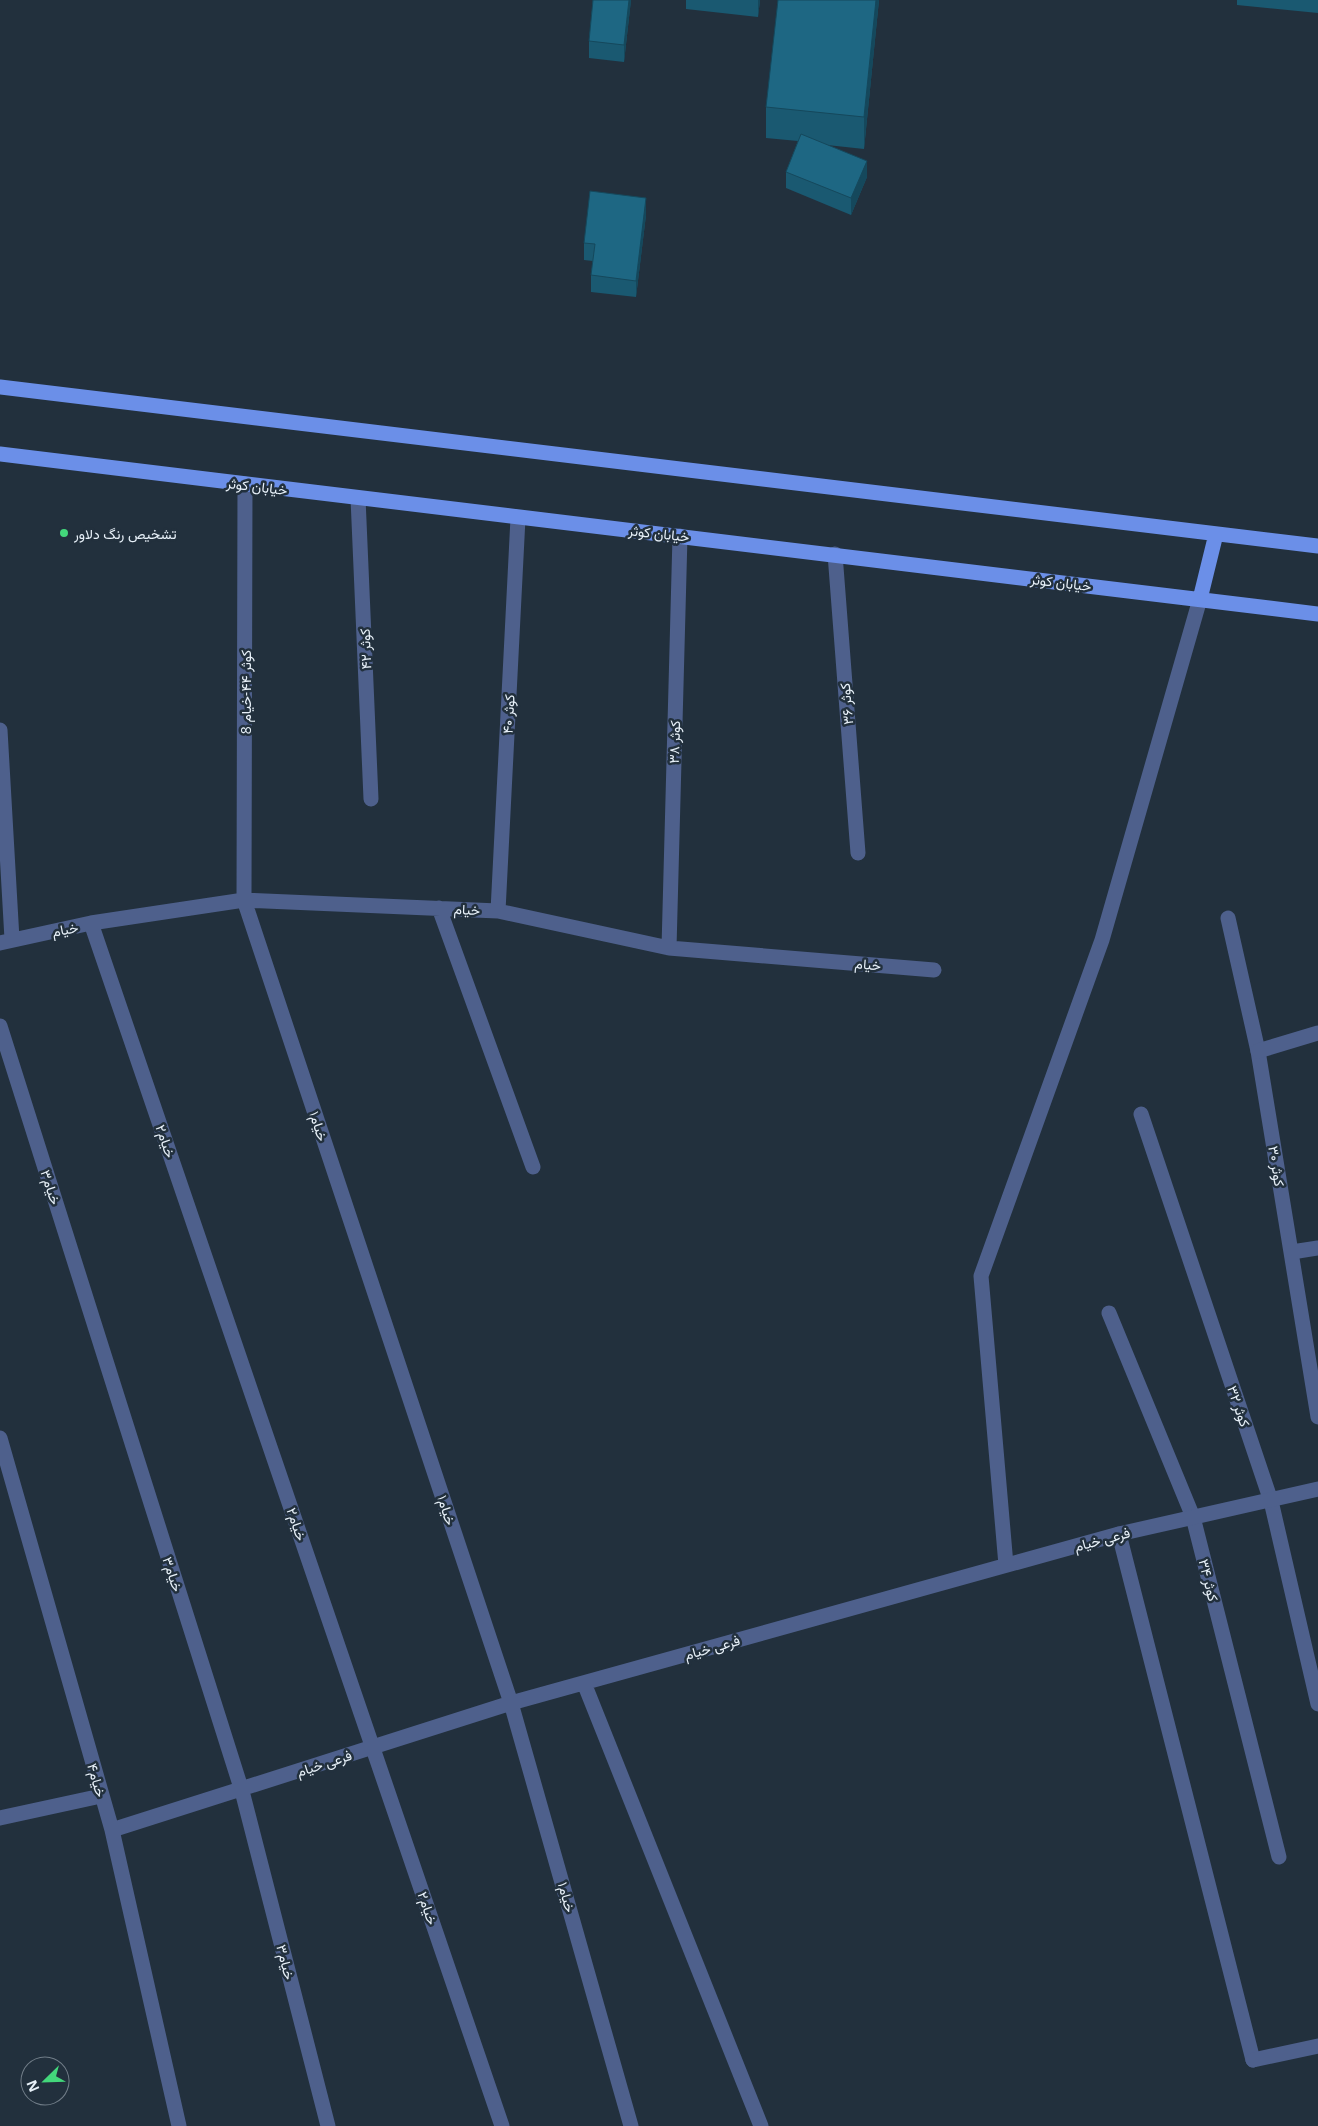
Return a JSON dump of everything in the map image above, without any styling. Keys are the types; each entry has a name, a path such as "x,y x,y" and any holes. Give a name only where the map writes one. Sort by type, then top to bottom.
{"main road":[{"path":"0,387 1318,546"},
{"name":"خیابان کوثر","path":"0,454 1318,614"},
{"path":"1200,599 1216,534"}],"street":[{"name":"کوثر ۴۴-خیام 8","path":"244,900 245,484"},
{"name":"کوثر ۴۲","path":"358,498 371,799"},
{"name":"کوثر ۴۰","path":"498,911 518,518"},
{"name":"کوثر ۳۸","path":"668,948 680,536"},
{"name":"کوثر ۳۶","path":"835,554 858,854"},
{"path":"1006,1565 981,1276 1102,940 1200,599"},
{"path":"0,730 6,941"},
{"name":"خیام","path":"6,941 91,923 244,900 498,911 668,948 934,970"},
{"name":"خیام۱","path":"244,900 511,1703 632,2126"},
{"path":"439,908 533,1167"},
{"name":"کوثر ۳۰","path":"1228,918 1258,1052 1318,1417"},
{"name":"خیام۲","path":"91,923 502,2126"},
{"name":"خیام۳","path":"0,1026 242,1791 328,2126"},
{"path":"1258,1052 1318,1034"},
{"name":"کوثر ۳۲","path":"1141,1114 1271,1501 1318,1704"},
{"path":"1292,1252 1318,1248"},
{"name":"کوثر ۳۴","path":"1109,1313 1193,1517 1279,1857"},
{"name":"خیام۴","path":"0,1438 112,1830 179,2126"},
{"name":"فرعی خیام","path":"112,1830 242,1791 511,1703 1119,1534 1318,1489"},
{"path":"1119,1534 1253,2060 1318,2046"},
{"path":"584,1683 761,2126"},
{"path":"0,1818 101,1796"}],"building":[{"path":"593,0 629,0 624,45 589,41"},
{"path":"778,0 876,0 864,117 766,107"},
{"path":"801,134 867,161 851,198 786,172"},
{"path":"590,191 646,198 636,281 591,275 595,244 584,243"}],"place":[{"name":"تشخیص رنگ دلاور","path":"64,533"}]}
